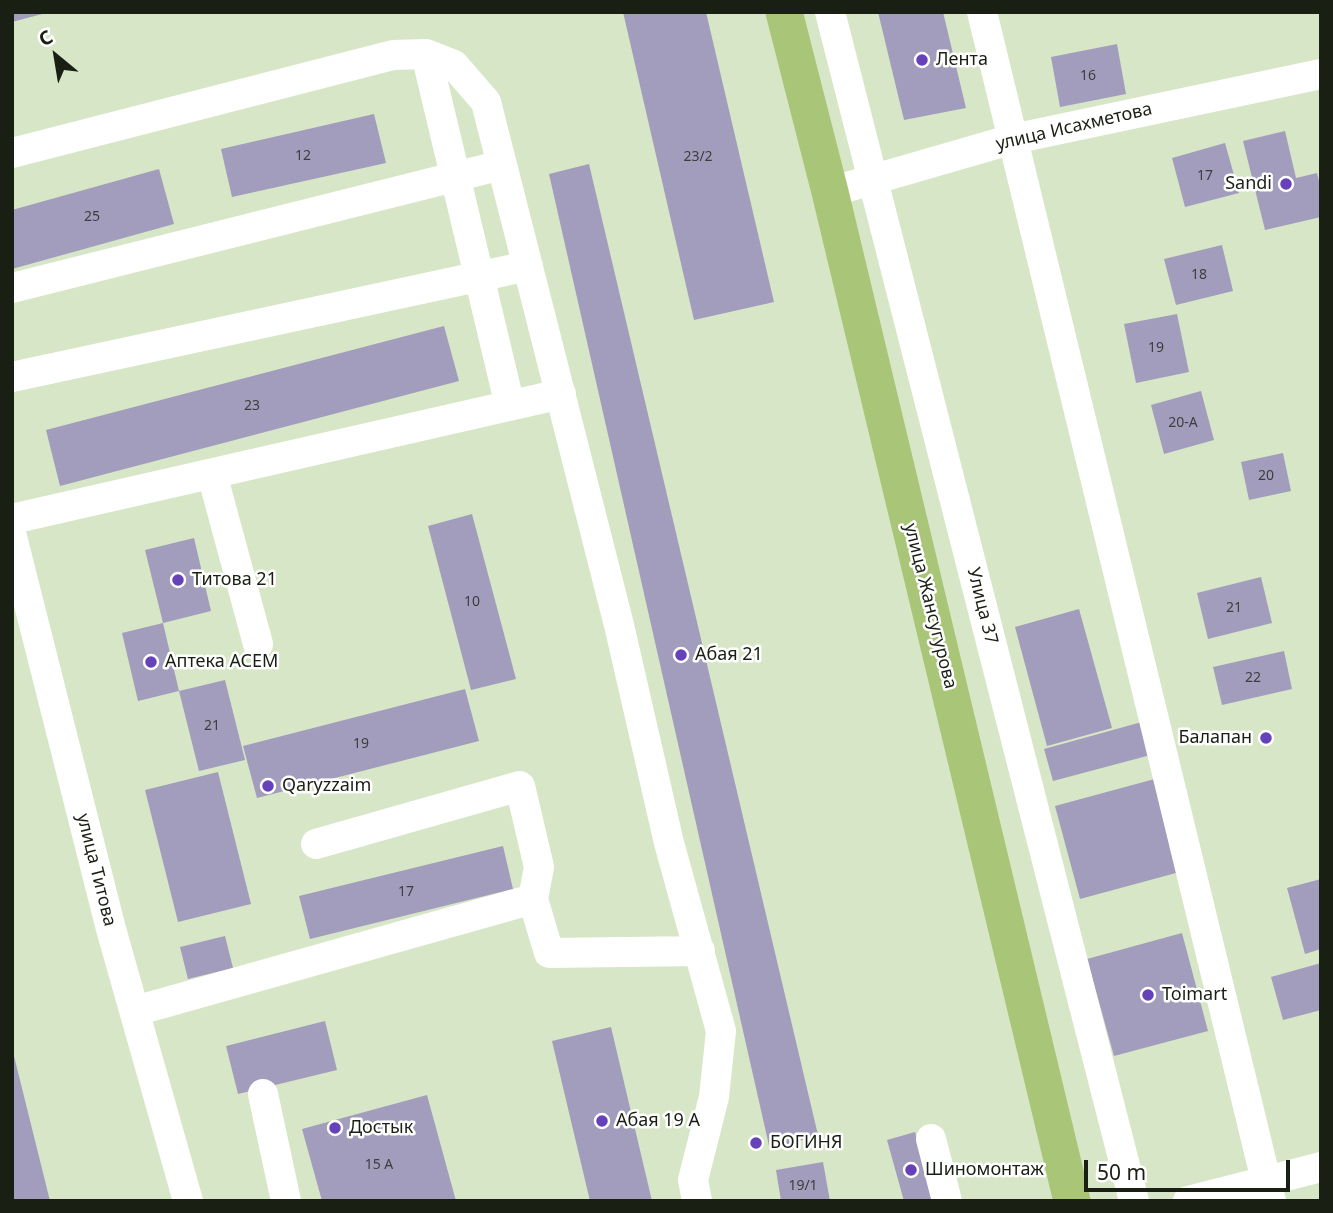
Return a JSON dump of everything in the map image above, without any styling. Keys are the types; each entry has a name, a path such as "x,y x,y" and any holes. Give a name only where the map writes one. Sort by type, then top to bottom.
{"main road":[{"name":"улица Жансугурова","path":"784,12 830,192 1072,1201"}],"street":[{"name":"Улица 37","path":"830,12 1134,1201"},
{"path":"810,111 831,107 845,100 853,94 861,81 863,67 851,12"},
{"path":"982,12 1268,1191"},
{"path":"12,153 393,55 425,54 454,65 486,102 619,625 669,843 721,1031 713,1097 693,1180 697,1201"},
{"path":"425,54 510,406"},
{"name":"улица Исахметова","path":"830,192 1013,139 1321,74"},
{"path":"12,288 502,165"},
{"path":"12,377 528,265"},
{"path":"12,519 561,394"},
{"path":"212,474 258,644"},
{"name":"улица Титова","path":"12,537 111,929 188,1201"},
{"path":"316,844 520,786 539,867 533,899 549,953 700,951"},
{"path":"135,1011 533,899"},
{"path":"263,1094 286,1201"},
{"path":"931,1139 947,1201"},
{"path":"1188,1201 1268,1191 1321,1167"}],"building":[{"path":"12,12 46,12 46,13 12,22"},
{"path":"623,12 706,12 774,302 694,320"},
{"name":"Лента","path":"878,12 943,12 966,108 904,120"},
{"path":"1117,44 1126,94 1060,107 1051,57"},
{"path":"374,114 386,163 232,197 221,149"},
{"name":"Sandi","path":"1285,131 1296,178 1317,173 1321,189 1321,217 1265,230 1243,141"},
{"path":"1225,143 1239,193 1185,207 1172,158"},
{"name":"Абая 21","path":"589,164 818,1135 770,1150 549,174"},
{"path":"159,169 174,224 12,269 12,210"},
{"path":"1222,245 1233,291 1176,305 1164,259"},
{"path":"1177,314 1189,372 1136,383 1124,324"},
{"path":"444,326 459,381 60,486 46,430"},
{"path":"1201,391 1214,440 1164,454 1151,405"},
{"path":"1283,453 1291,491 1249,500 1241,462"},
{"path":"472,514 516,679 471,690 428,526"},
{"name":"Титова 21","path":"194,538 211,611 163,623 145,550"},
{"path":"1261,577 1272,623 1208,639 1197,593"},
{"path":"1079,609 1112,728 1047,746 1015,627"},
{"name":"Аптека АСЕМ","path":"163,623 179,691 138,701 122,633"},
{"path":"1284,651 1292,689 1222,705 1213,667"},
{"path":"225,680 245,760 199,771 179,691"},
{"path":"465,689 479,741 257,798 243,746"},
{"path":"1149,720 1158,753 1053,781 1044,749"},
{"path":"218,772 251,904 178,922 145,790"},
{"path":"1162,777 1187,870 1080,899 1055,806"},
{"path":"503,846 513,889 310,939 299,896"},
{"path":"1321,879 1321,949 1305,954 1287,888"},
{"name":"Toimart","path":"1182,933 1208,1031 1114,1056 1087,959"},
{"path":"225,936 233,968 188,979 180,947"},
{"path":"1321,963 1321,1010 1283,1020 1271,977"},
{"path":"325,1021 337,1070 238,1094 226,1046"},
{"name":"Абая 19 А","path":"611,1027 652,1201 590,1201 552,1041"},
{"path":"13,1052 50,1201 12,1201"},
{"path":"427,1095 456,1201 322,1201 302,1129"},
{"name":"Шиномонтаж","path":"915,1132 934,1201 904,1201 887,1140"},
{"path":"823,1162 830,1201 781,1201 776,1170"}],"place":[{"name":"Лента","path":"922,60"},
{"name":"Sandi","path":"1286,184"},
{"name":"Титова 21","path":"178,580"},
{"name":"Абая 21","path":"681,655"},
{"name":"Аптека АСЕМ","path":"151,662"},
{"name":"Балапан","path":"1266,738"},
{"name":"Qaryzzaim","path":"268,786"},
{"name":"Toimart","path":"1148,995"},
{"name":"Абая 19 А","path":"602,1121"},
{"name":"Достык","path":"335,1128"},
{"name":"БОГИНЯ","path":"756,1143"},
{"name":"Шиномонтаж","path":"911,1170"}]}
